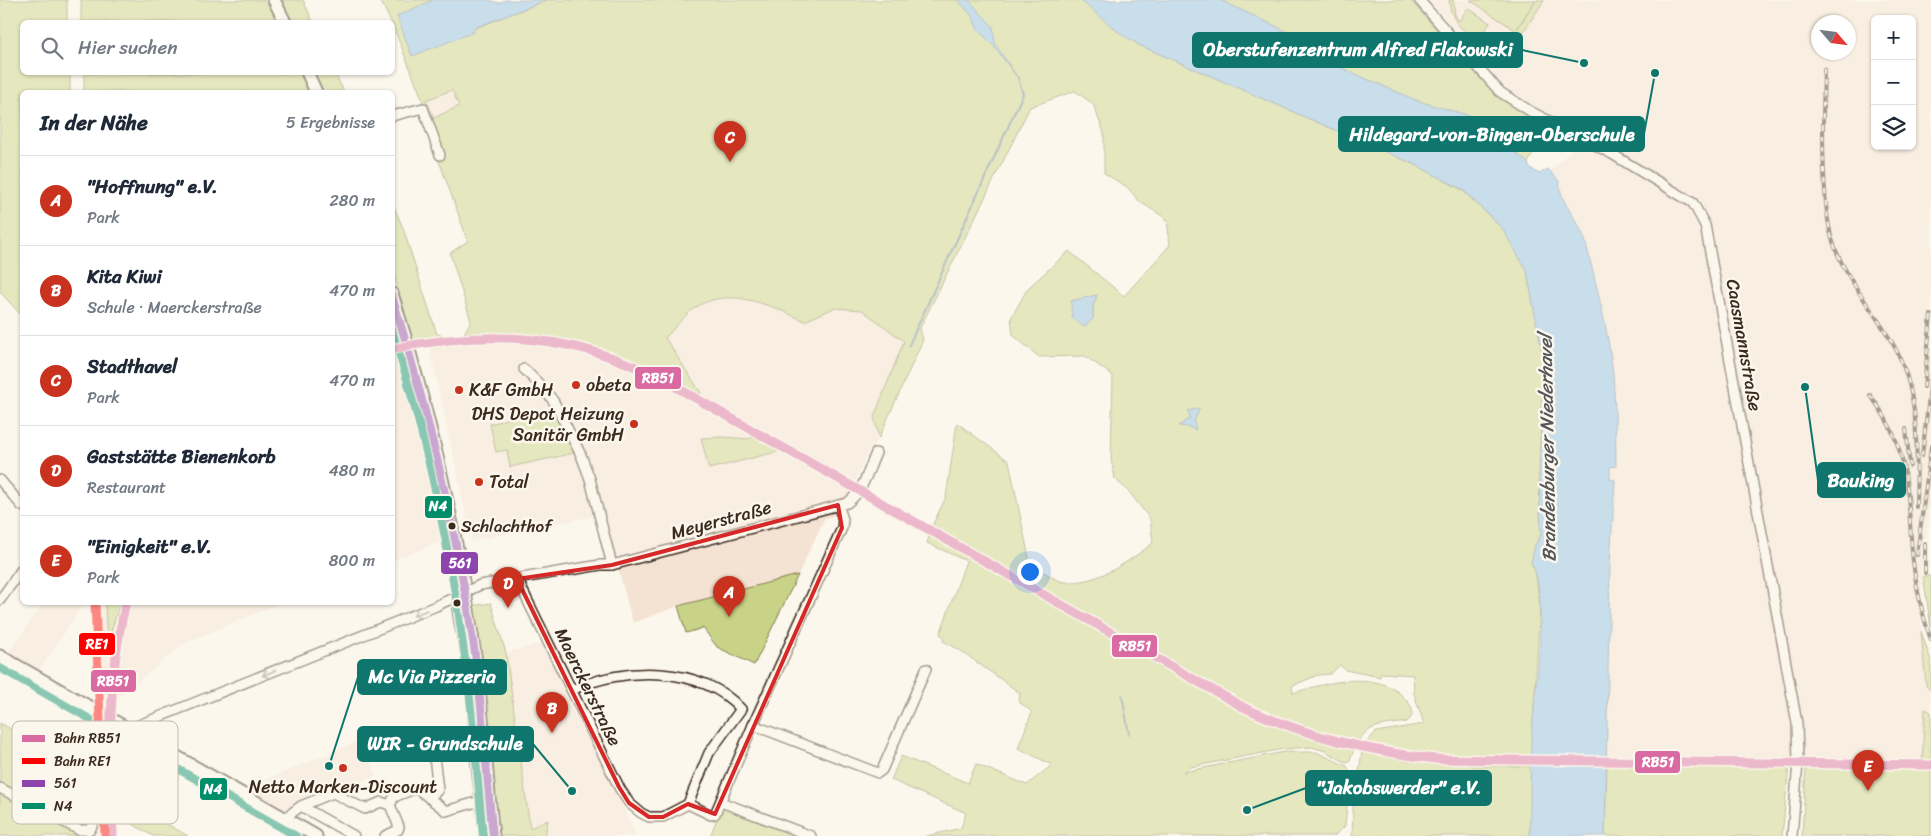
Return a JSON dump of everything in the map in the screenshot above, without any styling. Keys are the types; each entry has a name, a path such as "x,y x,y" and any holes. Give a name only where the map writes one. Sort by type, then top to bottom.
{"main road":[{"path":"274,0 284,20"},
{"path":"308,75 315,90"},
{"path":"395,304 429,422 457,544 460,595 474,648 483,796 493,836"},
{"path":"0,656 115,721"},
{"path":"178,757 316,836"}],"street":[{"name":"Caasmannstraße","path":"1419,0 1500,92 1530,111 1612,154 1693,203 1705,225 1797,723 1798,763 1792,836"},
{"path":"395,115 423,108 440,155"},
{"path":"524,370 545,390 554,402 581,454 590,479 612,565"},
{"name":"Meyerstraße","path":"149,721 460,595 480,585 600,565 612,565 847,503 855,498 876,453"},
{"path":"0,480 20,504"},
{"path":"572,690 588,682 628,675 663,674 708,686 730,697 741,709 710,752 688,804 711,816 715,814 842,528 843,519 838,506"},
{"path":"0,600 20,572"},
{"name":"Maerckerstraße","path":"517,579 618,787 641,813 656,818 670,815 688,804"},
{"path":"754,725 878,772 882,770 891,751 926,670"},
{"path":"90,721 91,707"},
{"path":"429,798 438,790 433,748"},
{"path":"0,788 12,794"},
{"path":"385,836 398,830 399,827 390,805 394,797 414,789 419,790 446,812 483,796 484,836"},
{"path":"285,818 301,806 333,793 365,809 381,802 390,805"},
{"path":"721,802 811,836"},
{"path":"301,806 354,836"},
{"path":"68,824 79,830 90,830 94,824"}],"highlighted area":[{"path":"838,505 842,528 715,814 688,804 663,817 649,817 629,803 619,787 517,579 612,565"}],"shaded area":[{"path":"1429,0 1931,0 1931,479 1927,538 1922,539 1921,631 1926,685 1931,690 1931,712 1925,709 1922,761 1797,762 1607,759 1610,564 1615,480 1610,480 1610,467 1616,466 1616,423 1612,373 1582,230 1566,206 1559,190 1559,181 1550,171 1580,142 1646,178 1651,170 1506,90"},
{"path":"452,89 459,106 434,118 426,100"},
{"path":"721,297 763,302 805,321 834,308 862,310 904,340 874,417 879,438 868,452 855,481 699,396 701,393 665,338 697,306"},
{"path":"499,341 536,343 589,353 645,375 753,436 749,439 722,437 709,468 780,451 860,497 849,510 824,519 798,575 678,606 633,623 603,514 472,541 429,345","holes":["507,450 575,453 510,467"]},
{"path":"395,351 401,358 424,450 435,497 440,542 395,559"},
{"path":"43,605 83,605 39,670 9,651"},
{"path":"89,605 105,605 108,643 119,605 275,605 185,643 112,703 111,721 93,721 95,704"},
{"path":"543,643 637,836 545,836 548,820 530,829 506,653"},
{"path":"363,739 376,775 305,808 294,827 311,836 282,836 288,824 235,793"},
{"path":"98,824 115,824 116,836 96,836"}],"green space":[{"path":"0,0 67,0 67,20 20,20 20,75 70,75 70,90 20,90 20,314 0,292"},
{"path":"81,0 269,0 278,20 81,20"},
{"path":"283,0 303,0 312,20 289,20"},
{"path":"380,0 433,0 397,16 473,29 547,0 1080,0 1139,45 1416,165 1462,190 1502,228 1527,271 1543,357 1539,479 1541,535 1535,545 1535,569 1540,606 1531,756 1423,754 1363,746 1376,732 1424,724 1414,694 1413,675 1381,673 1380,677 1345,670 1340,665 1330,674 1318,675 1292,686 1293,693 1341,681 1358,680 1374,682 1388,686 1401,695 1412,708 1412,716 1407,722 1384,725 1372,729 1366,732 1356,744 1326,736 1269,715 1150,651 1144,658 1206,691 1266,720 1315,739 1354,750 1349,762 1312,747 1283,749 1191,767 1183,772 1284,752 1316,752 1347,766 1350,772 1345,826 1334,836 927,836 961,828 966,813 891,780 901,756 968,783 976,764 1027,785 1052,765 1018,748 1032,712 1019,702 1020,693 958,649 943,641 944,637 940,634 966,561 927,543 932,526 946,497 957,423 1009,461 1030,563 1047,574 1064,582 1077,582 1101,576 1123,564 1153,543 1150,519 1130,493 1115,479 1111,459 1113,376 1085,356 1039,357 1013,335 1011,318 1028,288 1069,251 1124,296 1170,245 1167,219 1140,202 1127,187 1104,173 1104,133 1093,104 1075,91 1030,107 920,328 923,340 879,438 874,417 904,341 862,310 834,308 805,321 766,305 738,298 711,300 698,306 685,316 665,338 701,393 699,396 648,368 599,348 537,337 498,333 464,333 471,321 450,253 468,241 422,114 423,101 395,31 395,20 390,20","holes":["452,90 459,106 434,118 426,100","1097,295 1093,306 1093,319 1071,301"]},
{"path":"1220,0 1410,0 1493,92 1547,124 1528,163 1506,145 1492,138 1485,128 1488,123 1418,101 1339,67 1296,36"},
{"path":"1449,0 1453,0 1455,15 1459,21 1468,8 1490,23 1480,37 1494,38 1515,30 1470,0 1535,0 1517,29 1537,0 1544,0 1517,42 1513,40 1515,34 1493,41 1482,40 1472,36 1456,22 1451,12"},
{"path":"84,75 303,75 310,90 84,90"},
{"path":"313,75 336,75 343,90 320,90"},
{"path":"395,209 403,228 437,334 446,336 411,341 395,279"},
{"path":"541,409 556,416 575,453 510,467 507,450 496,452 490,424"},
{"path":"753,436 780,451 709,469 701,438 749,439"},
{"path":"798,575 754,665 717,647 703,628 686,633 678,606"},
{"path":"1923,576 1931,576 1931,628"},
{"path":"491,603 506,653 530,828 548,820 545,836 498,836 471,606"},
{"path":"105,605 119,605 107,645"},
{"path":"1921,631 1931,661 1931,690 1926,686"},
{"path":"1925,709 1931,712 1931,760 1922,761"},
{"path":"0,723 12,729 12,824 94,824 93,836 0,836"},
{"path":"1362,752 1407,761 1441,763 1461,761 1472,766 1531,766 1530,836 1352,836 1353,808"},
{"path":"1607,765 1789,765 1782,836 1605,836"},
{"path":"1806,767 1931,767 1931,836 1802,836"},
{"path":"723,804 807,836 710,836"},
{"path":"132,824 167,824 188,836 153,836"}],"water":[{"path":"433,0 489,0 499,3 505,0 547,0 474,28 474,32 412,56 397,16"},
{"path":"958,0 969,0 993,27 995,44 1018,78 992,44 978,30 972,16"},
{"name":"Brandenburger Niederhavel","path":"1080,0 1220,0 1296,36 1339,67 1418,101 1478,118 1488,123 1486,128 1492,138 1506,145 1539,174 1548,169 1559,181 1560,190 1566,205 1579,225 1585,240 1605,323 1613,374 1616,466 1610,467 1610,479 1615,480 1610,564 1605,836 1530,836 1531,744 1540,623 1540,598 1537,578 1531,563 1535,545 1541,535 1539,479 1543,357 1527,271 1502,228 1462,189 1416,165 1139,45 1117,31"},
{"path":"1097,295 1093,306 1093,319 1084,327 1072,318 1071,301"},
{"path":"1200,408 1194,421 1196,430 1179,426 1190,418 1188,411"}],"pier":[{"path":"1528,758 1609,759 1609,765 1528,764"}],"waterway":[{"path":"909,345 1023,94 1018,78"},
{"path":"1122,695 1129,734"}],"railway":[{"path":"1824,69 1823,158 1830,231 1844,267 1893,344 1909,383 1917,445 1916,507"},
{"path":"1924,387 1931,315"},
{"path":"1922,456 1931,379"},
{"path":"1870,395 1883,414 1900,451 1907,488 1915,573 1931,640"},
{"path":"1906,429 1910,466"},
{"path":"1917,555 1931,446"},
{"path":"1925,544 1925,573"}],"rail line":[{"name":"RB51","path":"395,348 422,343 481,338 539,340 568,345 632,365 674,386 1243,707 1289,726 1337,741 1385,752 1435,759 1931,765"},
{"name":"RE1","path":"95,605 100,721"},
{"name":"RB51","path":"111,721 115,661 125,605"},
{"name":"RE1","path":"104,824 105,836"},
{"name":"RB51","path":"113,824 113,836"}],"transit line":[{"name":"561","path":"395,306 429,426 459,558 477,671 493,836"},
{"name":"N4","path":"395,340 435,489 451,570 467,674 483,836"},
{"name":"N4","path":"0,668 93,721"},
{"name":"N4","path":"178,769 296,836"}],"place":[{"name":"Oberstufenzentrum Alfred Flakowski","path":"1584,63"},
{"name":"Hildegard-von-Bingen-Oberschule","path":"1655,73"},
{"name":"Stadthavel","path":"730,162"},
{"name":"obeta","path":"576,385"},
{"name":"Bauking","path":"1805,387"},
{"name":"K&F GmbH","path":"459,390"},
{"name":"DHS Depot Heizung Sanitär GmbH","path":"634,424"},
{"name":"Total","path":"479,482"},
{"name":"Schlachthof","path":"452,526"},
{"name":"Gaststätte Bienenkorb","path":"508,608"},
{"name":"\"Hoffnung\" e.V.","path":"729,617"},
{"name":"Kita Kiwi","path":"552,733"},
{"name":"Mc Via Pizzeria","path":"329,766"},
{"name":"Netto Marken-Discount","path":"343,768"},
{"name":"WIR - Grundschule","path":"572,791"},
{"name":"\"Einigkeit\" e.V.","path":"1868,791"},
{"name":"\"Jakobswerder\" e.V.","path":"1247,810"}]}
